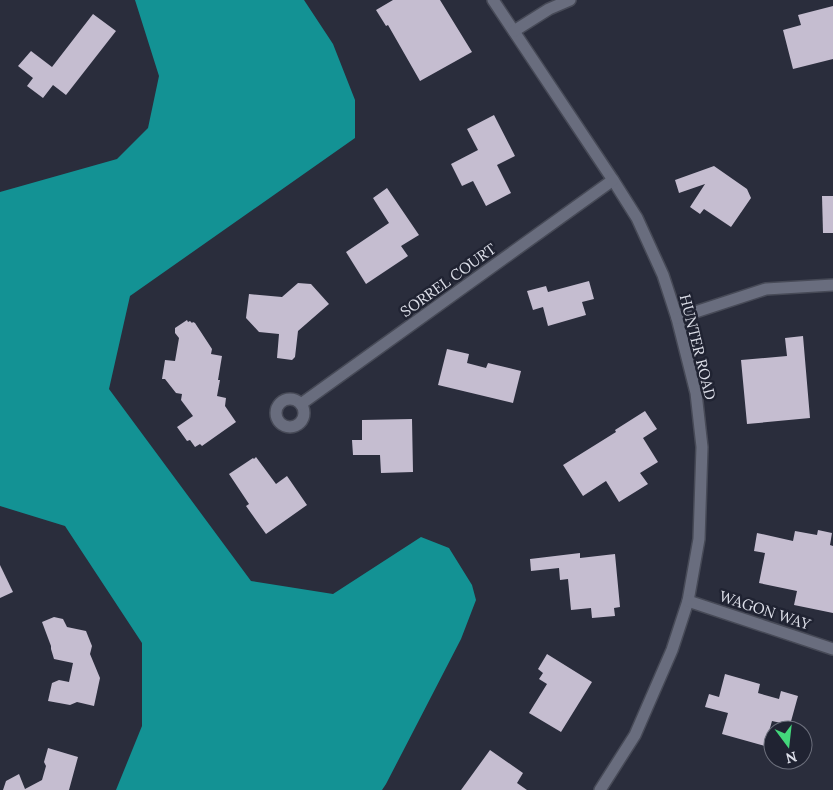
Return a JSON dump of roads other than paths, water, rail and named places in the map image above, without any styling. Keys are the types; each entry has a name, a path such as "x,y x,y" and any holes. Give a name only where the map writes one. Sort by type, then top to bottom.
{"street":[{"name":"HUNTER ROAD","path":"493,0 637,218 664,275 696,393 702,447 700,539 688,601 672,650 635,735 600,790"},
{"path":"514,31 549,9 570,0"},
{"name":"SORREL COURT","path":"301,404 613,180"},
{"path":"677,318 766,289 833,285"},
{"name":"WAGON WAY","path":"688,601 833,649"}]}
